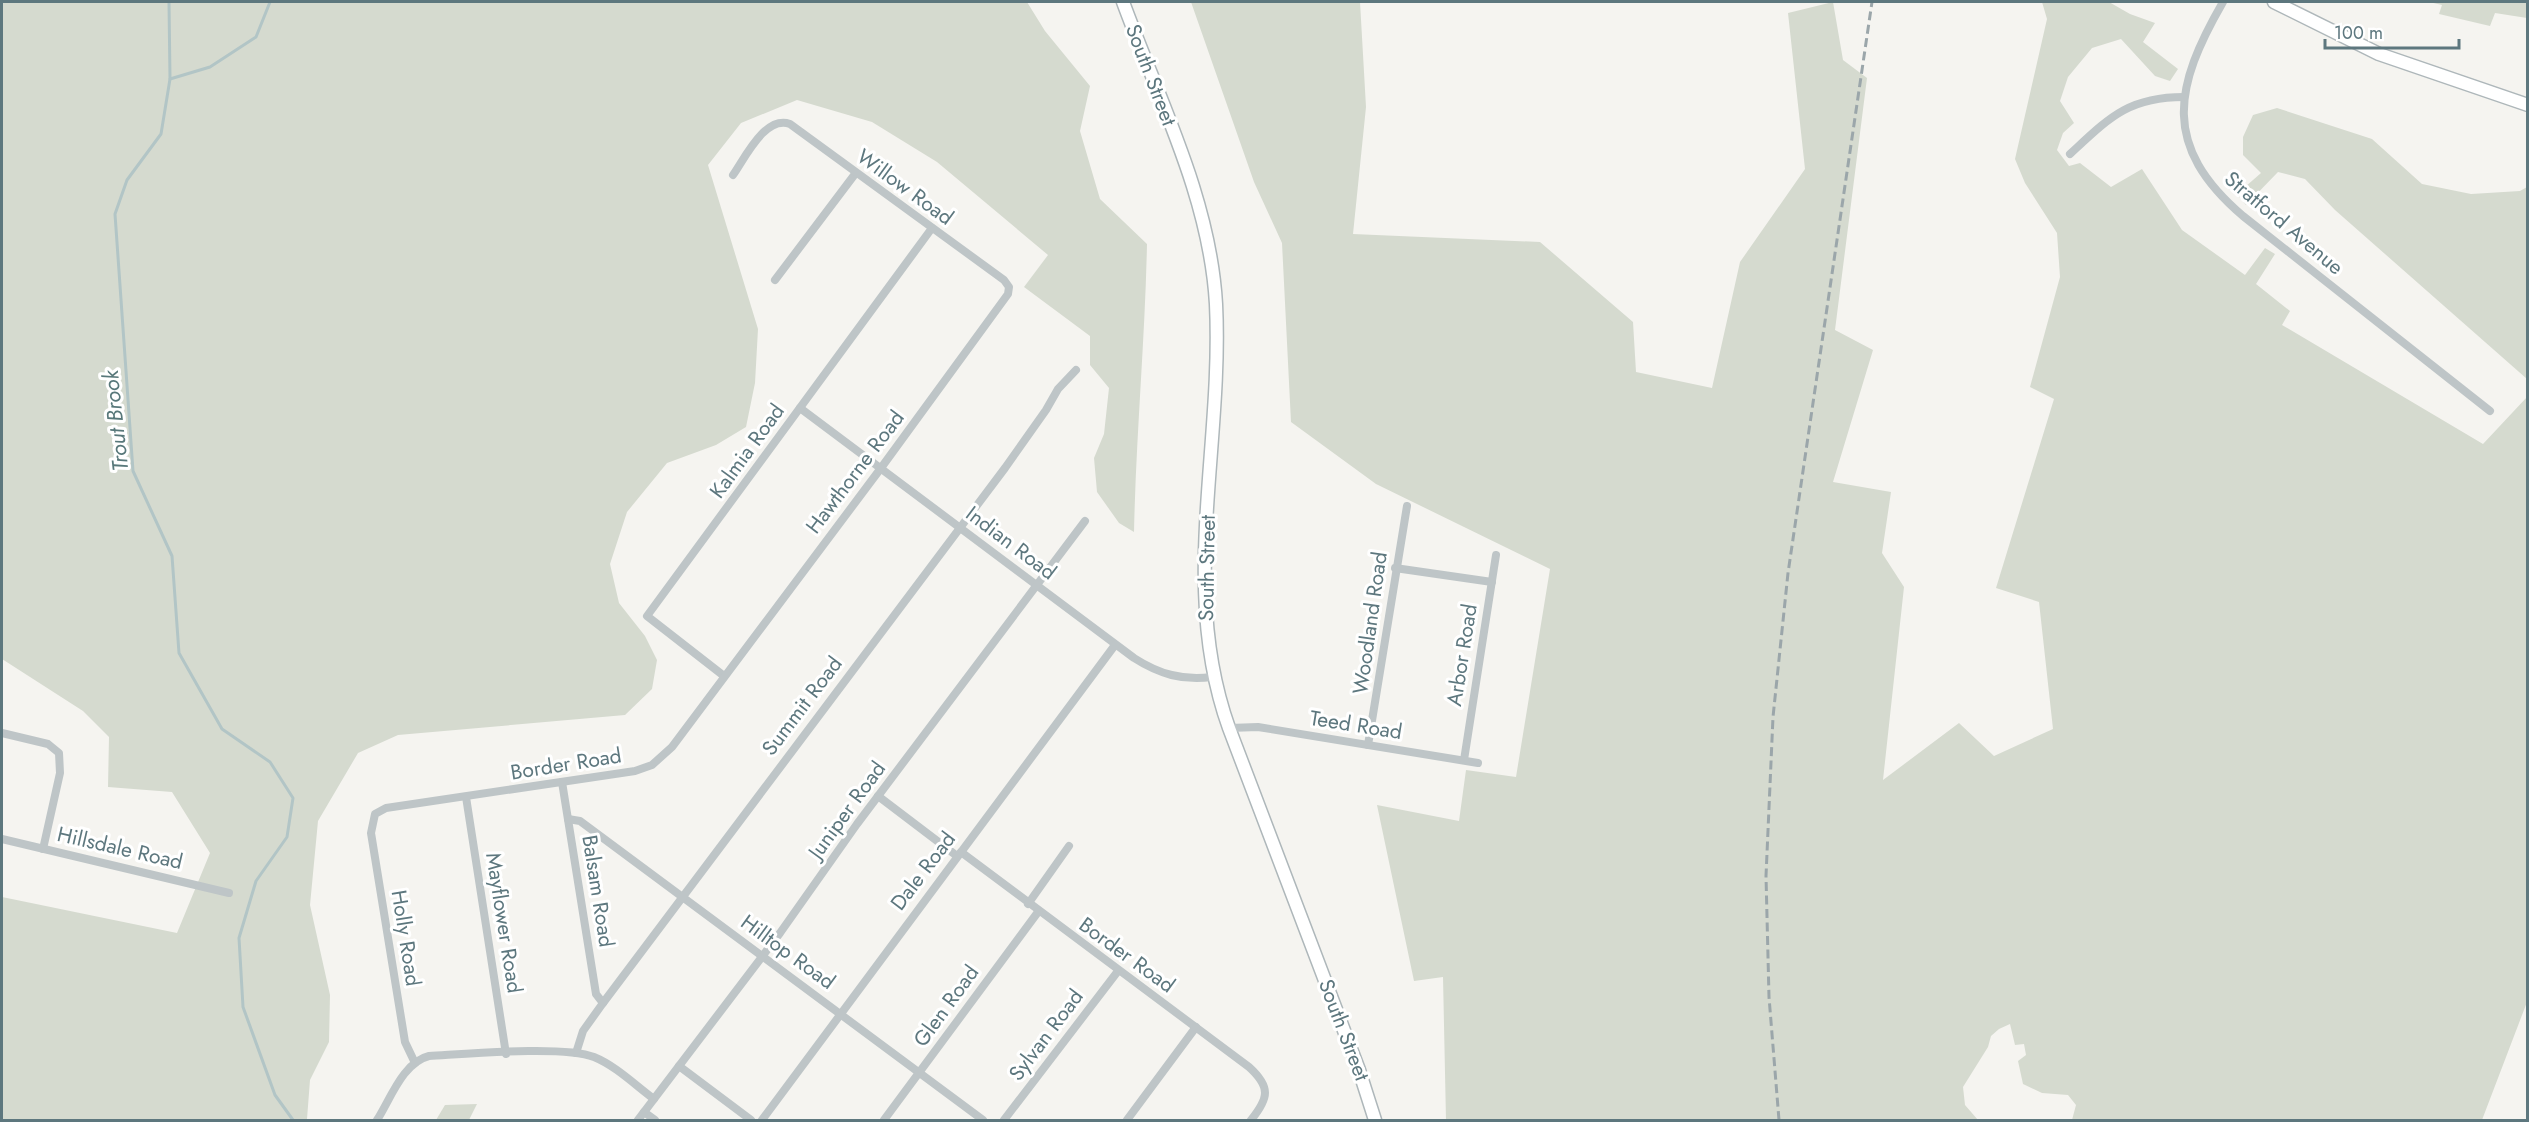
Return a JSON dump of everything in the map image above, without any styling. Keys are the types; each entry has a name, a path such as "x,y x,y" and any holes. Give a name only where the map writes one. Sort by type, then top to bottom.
{"main road":[{"name":"South Street","path":"1123,2 1196,196 1213,268 1216,340 1203,586 1205,625 1212,677 1229,728 1359,1070 1375,1120"},
{"path":"2274,2 2379,54 2528,105"}],"street":[{"name":"Stratford Avenue","path":"2223,2 2196,53 2184,97 2184,122 2190,147 2203,174 2219,196 2298,261 2490,411"},
{"path":"2070,154 2124,107 2147,99 2184,97"},
{"name":"Willow Road","path":"733,175 768,127 778,122 793,126 855,174 1004,280 1009,287"},
{"path":"775,280 855,174"},
{"name":"Kalmia Road","path":"724,676 647,616 932,228"},
{"name":"Hawthorne Road","path":"724,676 881,468 1007,296 1009,287"},
{"name":"Summit Road","path":"576,1053 583,1031 681,896 1010,462 1061,385 1076,370"},
{"name":"Indian Road","path":"800,408 1140,663 1185,679 1212,677"},
{"name":"Woodland Road","path":"1368,746 1395,568 1407,506"},
{"name":"Juniper Road","path":"638,1120 764,956 878,796 1085,521"},
{"name":"Arbor Road","path":"1464,760 1497,555"},
{"path":"1395,568 1492,582"},
{"name":"Dale Road","path":"762,1120 1115,645"},
{"name":"Border Road","path":"373,816 386,808 635,771 652,765 669,751 724,676"},
{"name":"Teed Road","path":"1229,728 1258,727 1478,763"},
{"path":"2,733 48,744 59,753 60,773 43,849"},
{"name":"Balsam Road","path":"562,782 596,994 603,1003"},
{"name":"Border Road","path":"878,796 1249,1067 1261,1079 1265,1093 1261,1107 1251,1120"},
{"name":"Mayflower Road","path":"466,797 506,1054"},
{"name":"Holly Road","path":"373,816 370,832 405,1042 415,1063"},
{"name":"Hilltop Road","path":"568,819 580,821 983,1120"},
{"name":"Hillsdale Road","path":"2,839 229,893"},
{"path":"1028,904 1069,846"},
{"name":"Glen Road","path":"884,1120 1038,912"},
{"name":"Sylvan Road","path":"1004,1120 1118,971"},
{"path":"1127,1120 1196,1027"},
{"path":"377,1120 415,1063 429,1056 576,1053 607,1064 654,1099"},
{"path":"679,1066 752,1120"},
{"path":"644,1112 655,1120"}],"shaded area":[{"path":"2,2 1027,2 1045,31 1090,86 1080,131 1100,199 1147,244 1134,532 1119,523 1097,492 1094,458 1104,434 1109,388 1090,365 1090,336 1024,287 1048,255 937,162 872,122 797,100 741,123 708,165 758,329 755,383 746,427 716,445 667,463 627,512 610,564 619,603 645,636 657,660 652,689 625,715 398,735 358,753 318,821 310,905 330,995 329,1042 310,1080 307,1119 309,1120 2,1120 2,897 177,933 210,853 172,792 108,787 109,737 83,711 2,659"},
{"path":"1191,2 1360,2 1366,107 1353,234 1540,242 1633,322 1636,372 1712,388 1740,262 1805,169 1788,13 1833,2 1843,60 1867,78 1835,330 1873,350 1833,482 1891,492 1882,553 1904,587 1883,780 1959,723 1994,756 2053,729 2039,602 1996,588 2054,399 2030,387 2060,277 2057,233 2025,183 2015,159 2047,19 2042,2 2109,2 2130,14 2155,23 2143,42 2178,69 2170,81 2155,76 2121,39 2092,48 2068,77 2060,101 2074,123 2063,133 2057,150 2069,166 2080,163 2111,187 2142,169 2182,230 2245,275 2265,248 2275,254 2256,284 2290,311 2282,325 2483,444 2527,397 2527,1002 2482,1120 2072,1120 2076,1105 2068,1095 2042,1093 2023,1084 2018,1061 2026,1055 2024,1044 2015,1045 2010,1024 1991,1036 1988,1047 1963,1087 1965,1105 1978,1120 1446,1120 1443,977 1414,981 1377,805 1459,821 1466,770 1516,777 1550,569 1376,484 1291,422 1282,243 1254,182"},
{"path":"2429,2 2527,2 2527,18 2495,13 2490,26 2439,14 2442,5"},
{"path":"2277,108 2372,139 2422,184 2471,194 2520,191 2527,187 2527,379 2335,210 2305,179 2278,172 2246,205 2237,194 2261,173 2243,155 2243,137 2253,115"},
{"path":"477,1104 469,1120 436,1120 445,1105"}],"waterway":[{"path":"169,2 170,79"},
{"name":"Trout Brook","path":"270,2 256,37 210,67 170,79 161,134 127,180 115,214 133,471 172,556 179,653 222,729 270,762 293,798 287,837 256,881 239,938 243,1007 275,1095 293,1120"}],"railway":[{"path":"1779,1120 1769,997 1766,876 1773,717 1788,573 1872,2"}]}
